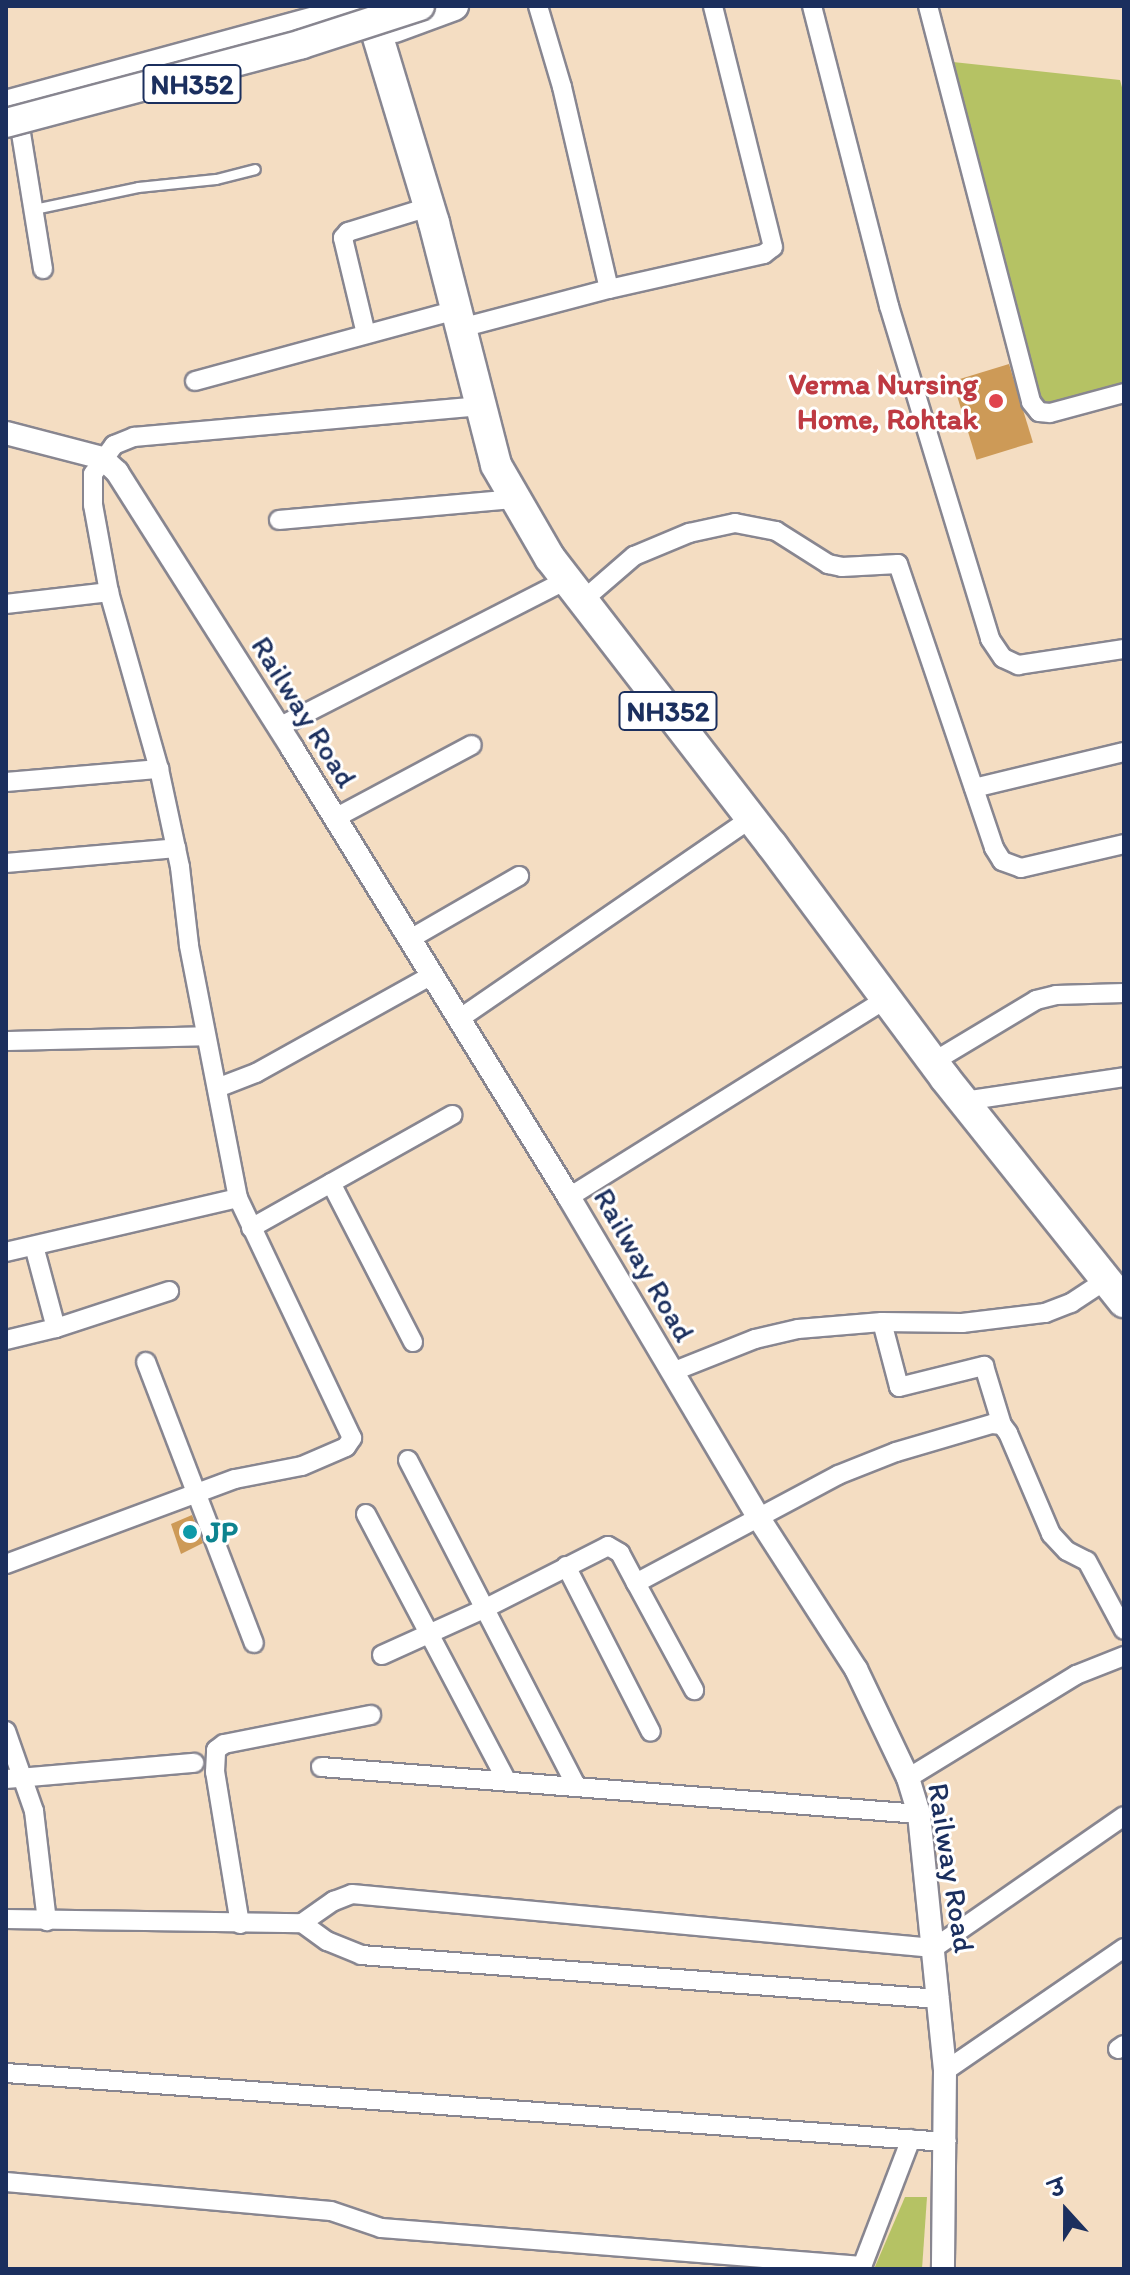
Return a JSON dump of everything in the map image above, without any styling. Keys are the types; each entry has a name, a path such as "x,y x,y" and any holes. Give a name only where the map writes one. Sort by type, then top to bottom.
{"highway":[{"name":"NH352","path":"10,122 370,14 429,207 496,465 515,499 574,591 751,818 933,1062 1115,1291"}],"main road":[{"path":"10,122 302,44 420,6"},
{"path":"370,14 454,6"}],"street":[{"path":"538,6 562,87 609,289"},
{"path":"195,381 366,334 609,289 764,254 773,247 713,6"},
{"path":"812,6 889,306 990,639 1003,658 1018,665 1124,649"},
{"path":"928,6 1031,402 1039,412 1050,413 1124,393"},
{"path":"10,122 34,209 43,269"},
{"path":"366,334 343,238 348,232 429,207"},
{"path":"7,1559 248,1475 302,1466 346,1447 352,1438 238,1198 189,945 176,848 159,769 109,592 93,505 93,474 114,445 134,437 481,406"},
{"path":"6,433 102,458"},
{"name":"Railway Road","path":"102,458 134,498 279,727 569,1197 758,1517 856,1669 908,1778 919,1814 945,2071 943,2269"},
{"path":"279,520 515,499"},
{"path":"279,727 574,591 634,556 689,533 735,523 776,531 828,564 842,567 889,562 898,564 994,848 1011,867 1021,868 1124,844"},
{"path":"6,604 109,592"},
{"path":"335,818 472,745"},
{"path":"974,788 1124,752"},
{"path":"6,782 159,769"},
{"path":"459,1019 751,818"},
{"path":"6,863 176,848"},
{"path":"410,939 519,876"},
{"path":"217,1088 256,1073 432,975"},
{"path":"933,1062 1036,1000 1056,995 1124,993"},
{"path":"569,1197 886,999"},
{"path":"6,1041 206,1036"},
{"path":"964,1101 1124,1077"},
{"path":"251,1228 452,1115"},
{"path":"331,1183 413,1342"},
{"path":"6,1252 238,1198"},
{"path":"34,1246 56,1328"},
{"path":"6,1340 56,1328 169,1291"},
{"path":"672,1372 755,1339 798,1329 882,1322 962,1323 1045,1313 1115,1291"},
{"path":"882,1322 899,1387 984,1366 1002,1425 1021,1458 1051,1534 1067,1551 1087,1561 1124,1630"},
{"path":"146,1362 254,1643"},
{"path":"636,1583 871,1461 977,1427 1002,1425"},
{"path":"408,1460 576,1785"},
{"path":"366,1514 507,1781"},
{"path":"382,1655 429,1636 608,1546 620,1553 694,1690"},
{"path":"566,1566 651,1732"},
{"path":"908,1778 1076,1675 1124,1656"},
{"path":"240,1924 215,1772 216,1750 224,1744 371,1715"},
{"path":"6,1731 15,1778 34,1811 47,1921"},
{"path":"15,1778 194,1763"},
{"path":"321,1767 919,1814"},
{"path":"6,1919 302,1923 334,1901 352,1894 934,1948 1124,1816"},
{"path":"302,1923 327,1941 361,1955 939,1999"},
{"path":"945,2071 1124,1948"},
{"path":"6,2073 946,2142"},
{"path":"6,2182 331,2211 381,2228 862,2267 911,2139"}],"lane":[{"path":"34,209 138,187 216,179 255,169"}],"green space":[{"path":"953,62 1120,80 1124,95 1124,387 1042,405"},
{"path":"905,2197 927,2197 922,2269 874,2269"}],"building":[{"path":"1009,364 1033,442 977,460 953,381"},
{"name":"JP","path":"192,1515 203,1543 181,1554 171,1524"}],"place":[{"name":"Verma Nursing Home, Rohtak","path":"996,401"},
{"name":"JP","path":"190,1532"}]}
